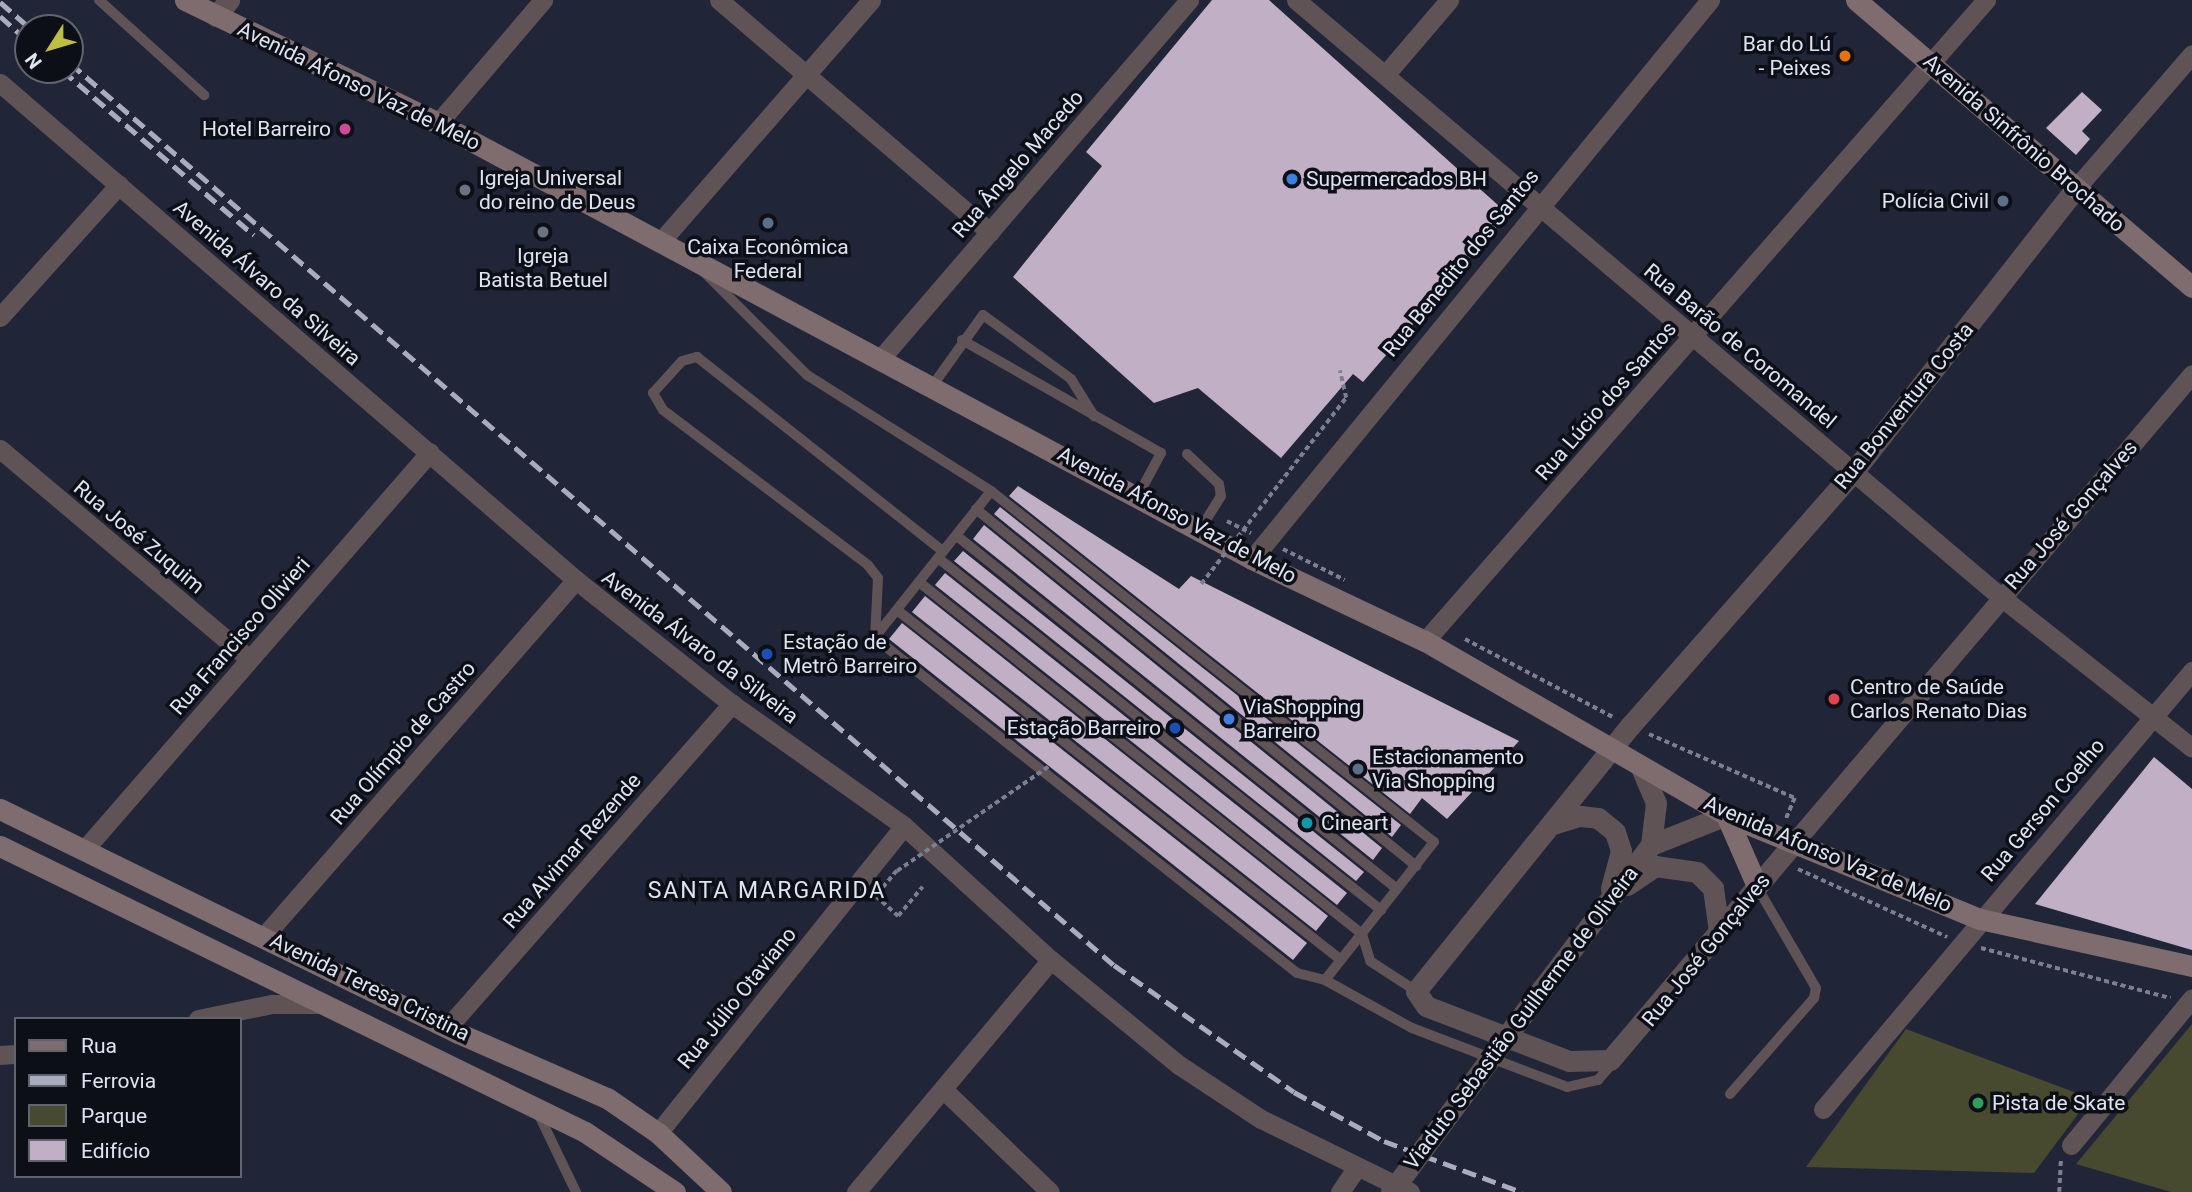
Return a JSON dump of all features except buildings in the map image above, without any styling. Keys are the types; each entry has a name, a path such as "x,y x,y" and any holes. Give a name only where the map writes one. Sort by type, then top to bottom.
{"main road":[{"name":"Avenida Afonso Vaz de Melo","path":"185,0 222,8 1139,494 1252,559 1424,641 1610,751 1726,815 1797,839 1980,919 2192,966"},
{"name":"Avenida Sinfrônio Brochado","path":"1856,0 2192,287"},
{"name":"Avenida Teresa Cristina","path":"0,809 265,935 447,1028 563,1076 658,1133 721,1192"},
{"path":"1726,815 1757,886"},
{"name":"Avenida Teresa Cristina","path":"0,846 534,1107 649,1169 676,1192"}],"street":[{"path":"438,123 543,0"},
{"path":"719,0 990,232"},
{"path":"662,240 871,0"},
{"name":"Rua Ângelo Macedo","path":"882,357 1189,0"},
{"name":"Rua Barão de Coromandel","path":"1296,0 2001,597 2192,748"},
{"path":"1385,75 1448,0"},
{"name":"Rua Benedito dos Santos","path":"1252,559 1536,205 1710,0"},
{"name":"Rua Lúcio dos Santos","path":"1424,641 1933,65 1986,0"},
{"name":"Rua Bonventura Costa","path":"1610,751 1854,471 2076,188 2192,54"},
{"name":"Avenida Álvaro da Silveira","path":"0,83 576,580 732,704 904,826 1051,960 1179,1065 1355,1170 1410,1192"},
{"path":"0,317 119,186"},
{"name":"Rua José Gonçalves","path":"1416,991 1426,1006 1569,1061 1595,1065 1626,1048 1719,931 2192,374"},
{"name":"Rua José Zuquim","path":"0,449 249,659"},
{"name":"Rua Francisco Olivieri","path":"84,850 430,452"},
{"name":"Rua Olímpio de Castro","path":"265,935 576,580"},
{"name":"Rua Gerson Coelho","path":"1823,1109 1980,919 2192,671"},
{"name":"Rua Alvimar Rezende","path":"447,1028 732,704"},
{"path":"1416,991 1610,751"},
{"name":"Viaduto Sebastião Guilherme de Oliveira","path":"1641,768 1656,803 1651,845"},
{"name":"Viaduto Sebastião Guilherme de Oliveira","path":"1391,1192 1651,845 1726,815"},
{"path":"1553,824 1580,816 1598,818 1615,832 1621,851 1609,898"},
{"name":"Rua Júlio Otaviano","path":"658,1133 904,826"},
{"path":"1609,898 1654,866 1677,864 1713,888 1719,931"},
{"path":"856,1192 946,1092 1051,960"},
{"path":"2066,1151 2192,998"},
{"path":"208,1017 272,1004 324,1004"},
{"path":"946,1092 1050,1192"},
{"path":"1340,1192 1355,1170"}],"lane":[{"path":"99,0 204,95"},
{"path":"688,253 746,320 807,375 991,491 1434,842 1325,980"},
{"path":"933,385 962,340 983,315 1071,379 1094,416"},
{"path":"962,340 1161,453 1139,494"},
{"path":"875,638 878,578 868,565 663,410 653,393 682,360 697,357 1381,909"},
{"path":"1187,454 1219,484 1221,496 1200,530"},
{"path":"875,638 991,491"},
{"path":"976,509 1416,866"},
{"path":"957,536 1397,889"},
{"path":"919,582 1362,934 1370,961 1416,991"},
{"path":"897,610 1341,960"},
{"path":"875,638 1297,973 1325,980 1412,1028 1567,1087 1598,1080 1626,1048"},
{"path":"1730,1094 1814,998 1816,988 1757,886"},
{"path":"534,1107 576,1192"}],"path":[{"path":"1200,584 1346,398 1340,371"},
{"path":"922,887 898,916 876,895 897,870 1049,766"},
{"path":"2059,1192 2066,1151"}],"green space":[{"path":"2192,1024 2192,1192 2171,1192 2076,1164"},
{"path":"1906,1029 2090,1098 2034,1173 1806,1167"}],"railway":[{"path":"0,2 14,14"},
{"path":"0,16 14,28"},
{"path":"84,75 1114,965 1294,1092 1384,1141 1522,1192"},
{"path":"78,84 254,235"}],"place":[{"name":"Bar do Lú - Peixes","path":"1845,56"},
{"name":"Hotel Barreiro","path":"345,129"},
{"name":"Supermercados BH","path":"1292,179"},
{"name":"Igreja Universal do reino de Deus","path":"465,190"},
{"name":"Polícia Civil","path":"2003,201"},
{"name":"Caixa Econômica Federal","path":"768,223"},
{"name":"Igreja Batista Betuel","path":"543,232"},
{"name":"Estação de Metrô Barreiro","path":"767,654"},
{"name":"Centro de Saúde Carlos Renato Dias","path":"1834,699"},
{"name":"ViaShopping Barreiro","path":"1229,719"},
{"name":"Estação Barreiro","path":"1175,728"},
{"name":"Estacionamento Via Shopping","path":"1358,769"},
{"name":"Cineart","path":"1307,823"},
{"name":"Pista de Skate","path":"1978,1103"}],"district":[{"name":"SANTA MARGARIDA","path":"767,891"}]}
